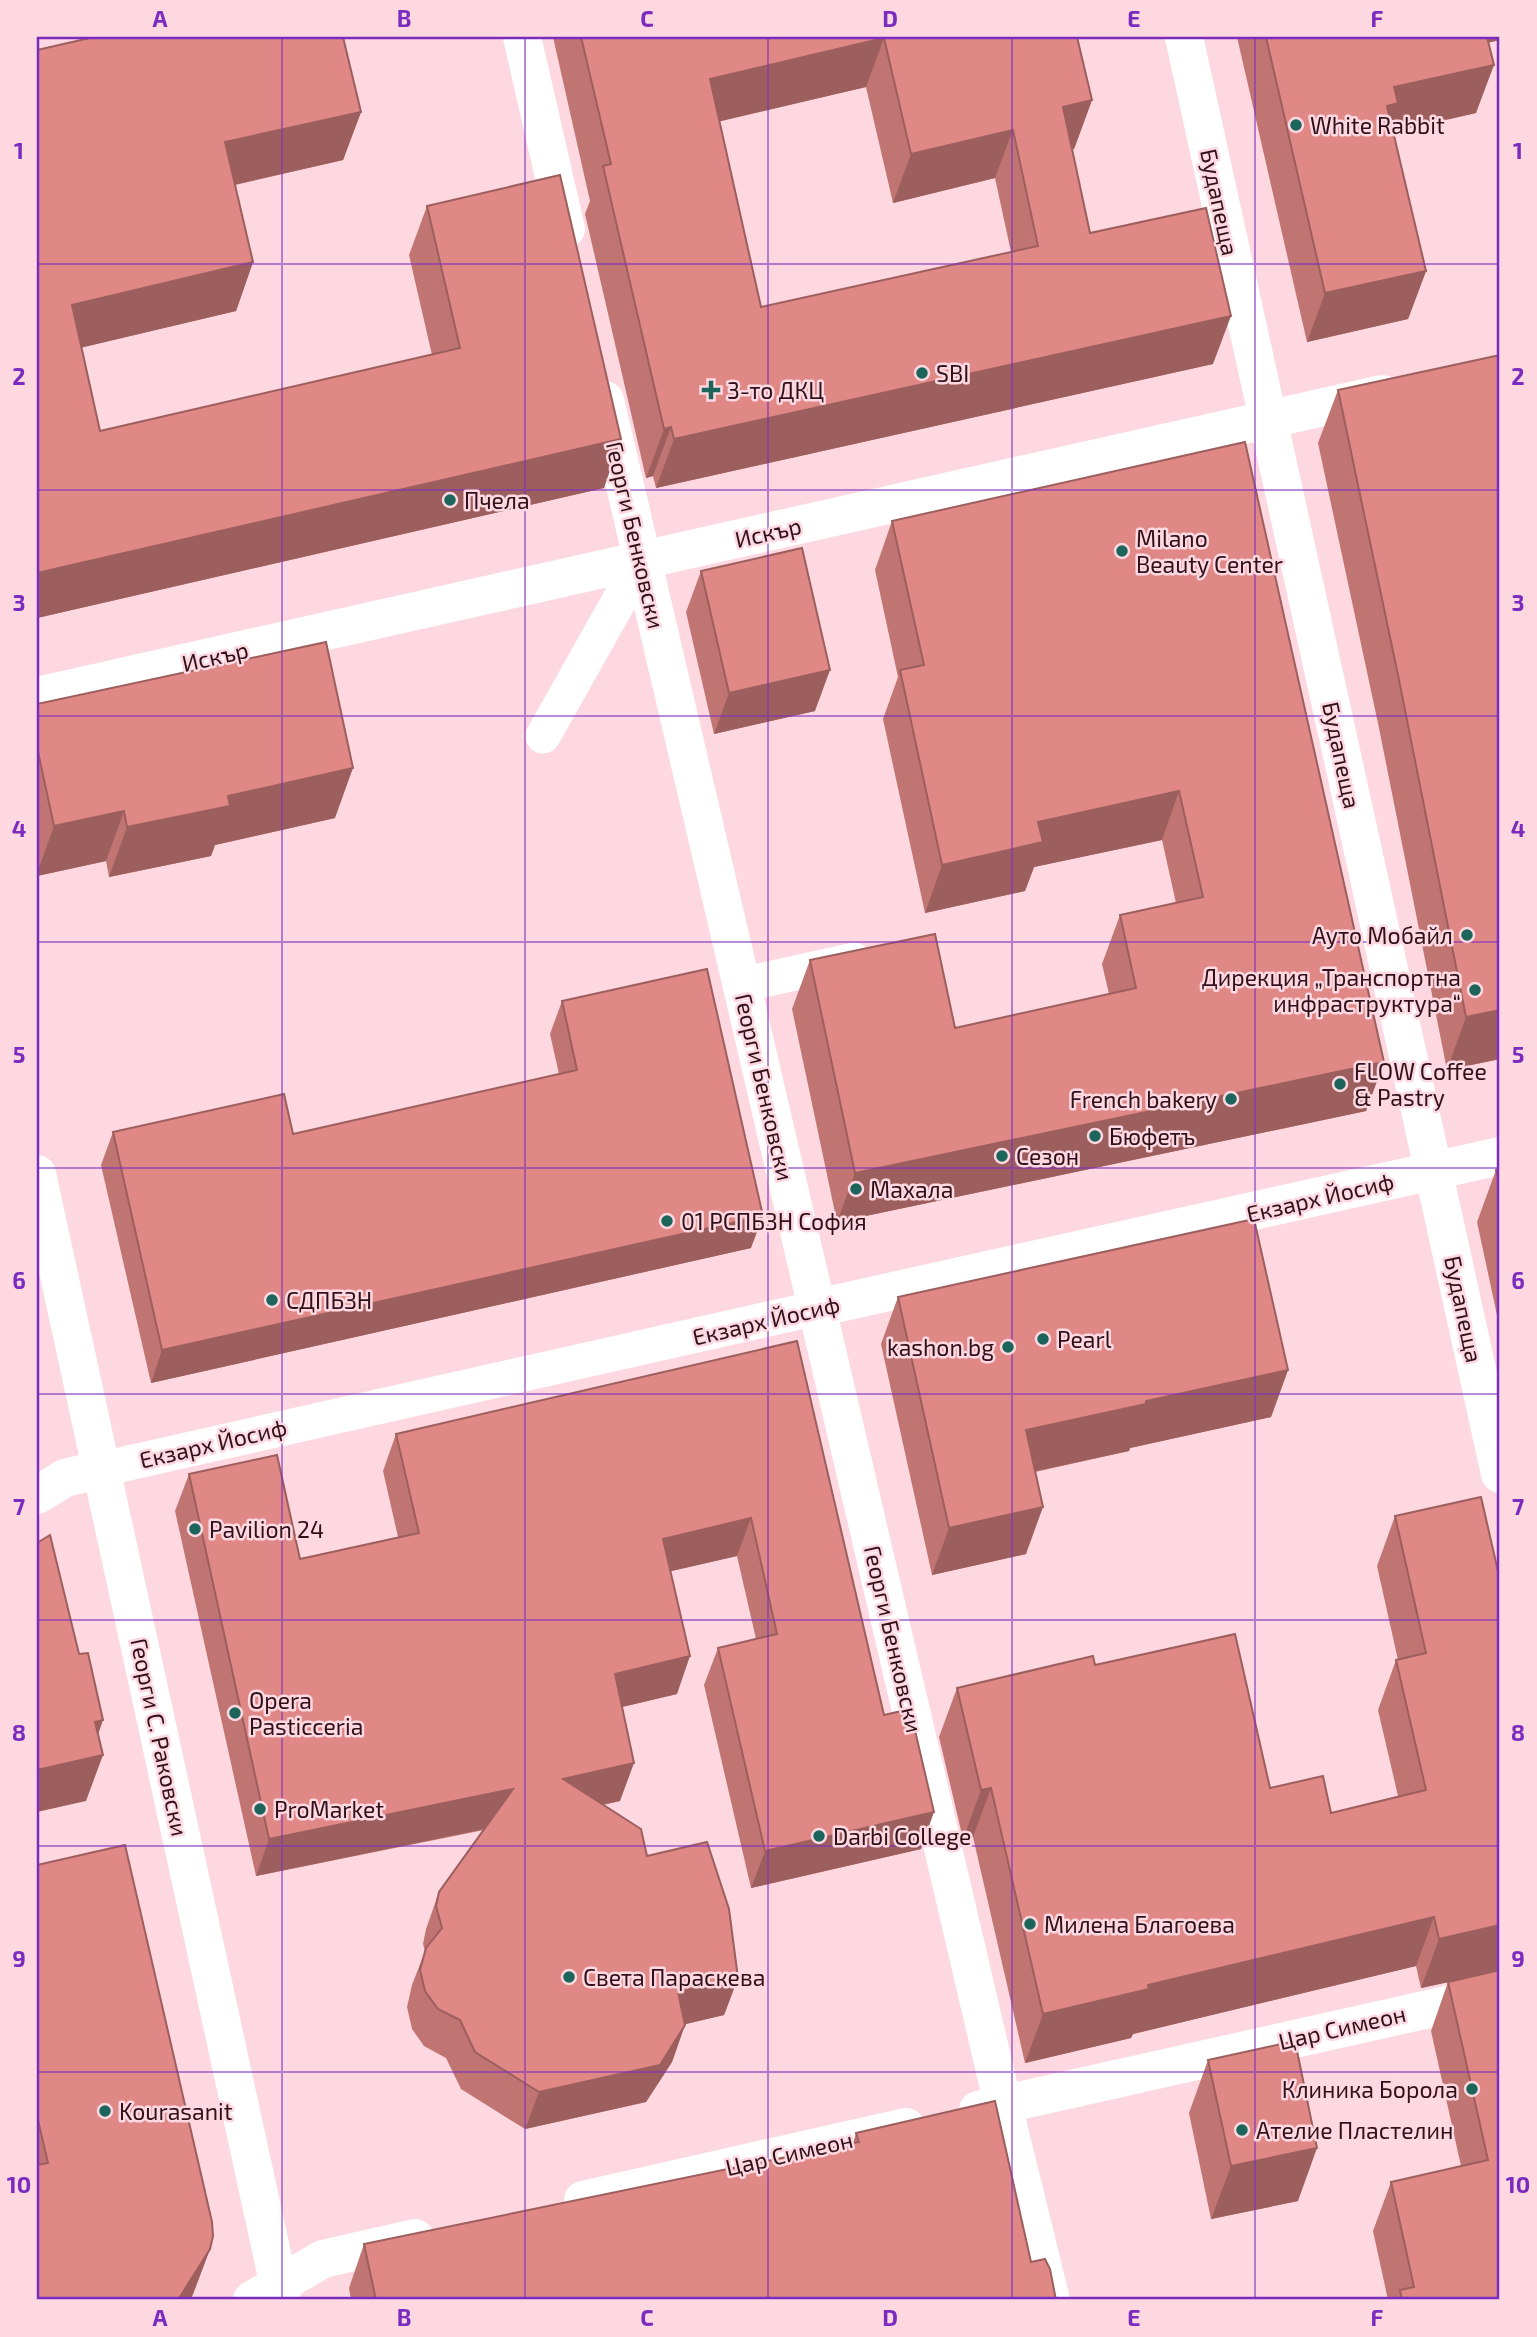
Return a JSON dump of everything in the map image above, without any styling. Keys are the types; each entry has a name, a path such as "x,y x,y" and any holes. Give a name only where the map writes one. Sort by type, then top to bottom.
{"street":[{"path":"522,37 574,264"},
{"name":"Будапеща","path":"1184,37 1500,1474"},
{"name":"Георги Бенковски","path":"598,371 1003,2105 1051,2300"},
{"name":"Искър","path":"37,696 1419,386"},
{"name":"Екзарх Йосиф","path":"817,1308 1500,1156"},
{"name":"Георги С. Раковски","path":"37,1174 102,1468 271,2295"},
{"name":"Екзарх Йосиф","path":"37,1495 65,1479 102,1468"},
{"name":"Цар Симеон","path":"554,2207 1500,1993"},
{"path":"271,2295 323,2259 445,2231"}],"lane":[{"path":"543,736 642,560"},
{"path":"741,985 889,952"},
{"name":"Екзарх Йосиф","path":"102,1468 817,1308"}],"building":[{"path":"94,37 343,37 361,112 225,142 253,262 72,305 100,431 460,348 427,206 560,175 621,439 37,573 37,50"},
{"path":"581,37 1077,37 1092,100 1063,107 1090,233 1206,208 1231,316 674,439 671,427 664,429 603,166 611,164","holes":["884,38 911,154 1013,130 1038,246 761,307 710,79"]},
{"path":"1266,37 1487,37 1494,65 1394,87 1398,103 1387,106 1426,271 1325,293"},
{"path":"1500,355 1500,1010 1466,1017 1338,390"},
{"path":"1245,442 1384,1062 855,1173 810,960 935,934 955,1028 1136,988 1120,915 1203,897 1179,791 1038,822 1043,842 942,865 900,670 924,665 892,521"},
{"path":"802,548 830,670 729,693 701,571"},
{"path":"326,642 353,768 228,796 230,806 127,827 124,811 54,826 37,747 37,704"},
{"path":"707,969 763,1216 162,1350 113,1132 284,1094 293,1134 577,1070 562,1001"},
{"path":"1500,1169 1500,1187 1496,1170"},
{"path":"1254,1219 1288,1370 1026,1430 1043,1507 949,1528 898,1297"},
{"path":"797,1341 884,1715 910,1709 934,1812 765,1851 718,1648 777,1634 751,1518 663,1539 690,1656 615,1674 634,1763 563,1779 641,1829 647,1856 707,1842 729,1909 738,1978 678,1992 685,2025 660,2065 539,2092 475,2052 460,2020 438,2009 425,1991 420,1970 426,1948 442,1928 436,1906 439,1892 513,1789 269,1839 189,1474 277,1455 300,1559 419,1533 396,1434"},
{"path":"1481,1497 1500,1580 1500,1925 1439,1939 1434,1917 1148,1985 1149,1989 1043,2014 991,1788 981,1790 957,1688 1093,1656 1095,1665 1235,1634 1270,1788 1323,1776 1331,1813 1426,1790 1396,1660 1426,1653 1395,1516"},
{"path":"50,1535 79,1654 88,1653 103,1720 95,1722 103,1755 37,1770 37,1543"},
{"path":"125,1845 213,2236 210,2249 178,2300 37,2300 37,2165 48,2163 37,2116 37,1865"},
{"path":"1500,1970 1500,2300 1402,2300 1400,2290 1414,2287 1391,2182 1488,2160 1448,1982"},
{"path":"1295,2041 1317,2148 1231,2166 1208,2060"},
{"path":"995,2101 1031,2262 1045,2259 1050,2269 1056,2300 376,2300 364,2244 859,2142 856,2133"}],"place":[{"name":"White Rabbit","path":"1296,125"},
{"name":"SBI","path":"922,373"},
{"name":"3-то ДКЦ","path":"711,390"},
{"name":"Пчела","path":"450,500"},
{"name":"Milano Beauty Center","path":"1122,551"},
{"name":"Ауто Мобайл","path":"1467,935"},
{"name":"Дирекция „Транспортна инфраструктура“","path":"1475,990"},
{"name":"FLOW Coffee & Pastry","path":"1340,1084"},
{"name":"French bakery","path":"1231,1099"},
{"name":"Бюфетъ","path":"1095,1136"},
{"name":"Сезон","path":"1002,1156"},
{"name":"Махала","path":"856,1189"},
{"name":"01 РСПБЗН София","path":"667,1221"},
{"name":"СДПБЗН","path":"272,1300"},
{"name":"Pearl","path":"1043,1339"},
{"name":"kashon.bg","path":"1008,1347"},
{"name":"Pavilion 24","path":"195,1529"},
{"name":"Opera Pasticceria","path":"235,1713"},
{"name":"ProMarket","path":"260,1809"},
{"name":"Darbi College","path":"819,1836"},
{"name":"Милена Благоева","path":"1030,1924"},
{"name":"Света Параскева","path":"569,1977"},
{"name":"Клиника Борола","path":"1472,2089"},
{"name":"Kourasanit","path":"105,2111"},
{"name":"Ателие Пластелин","path":"1242,2130"}]}
